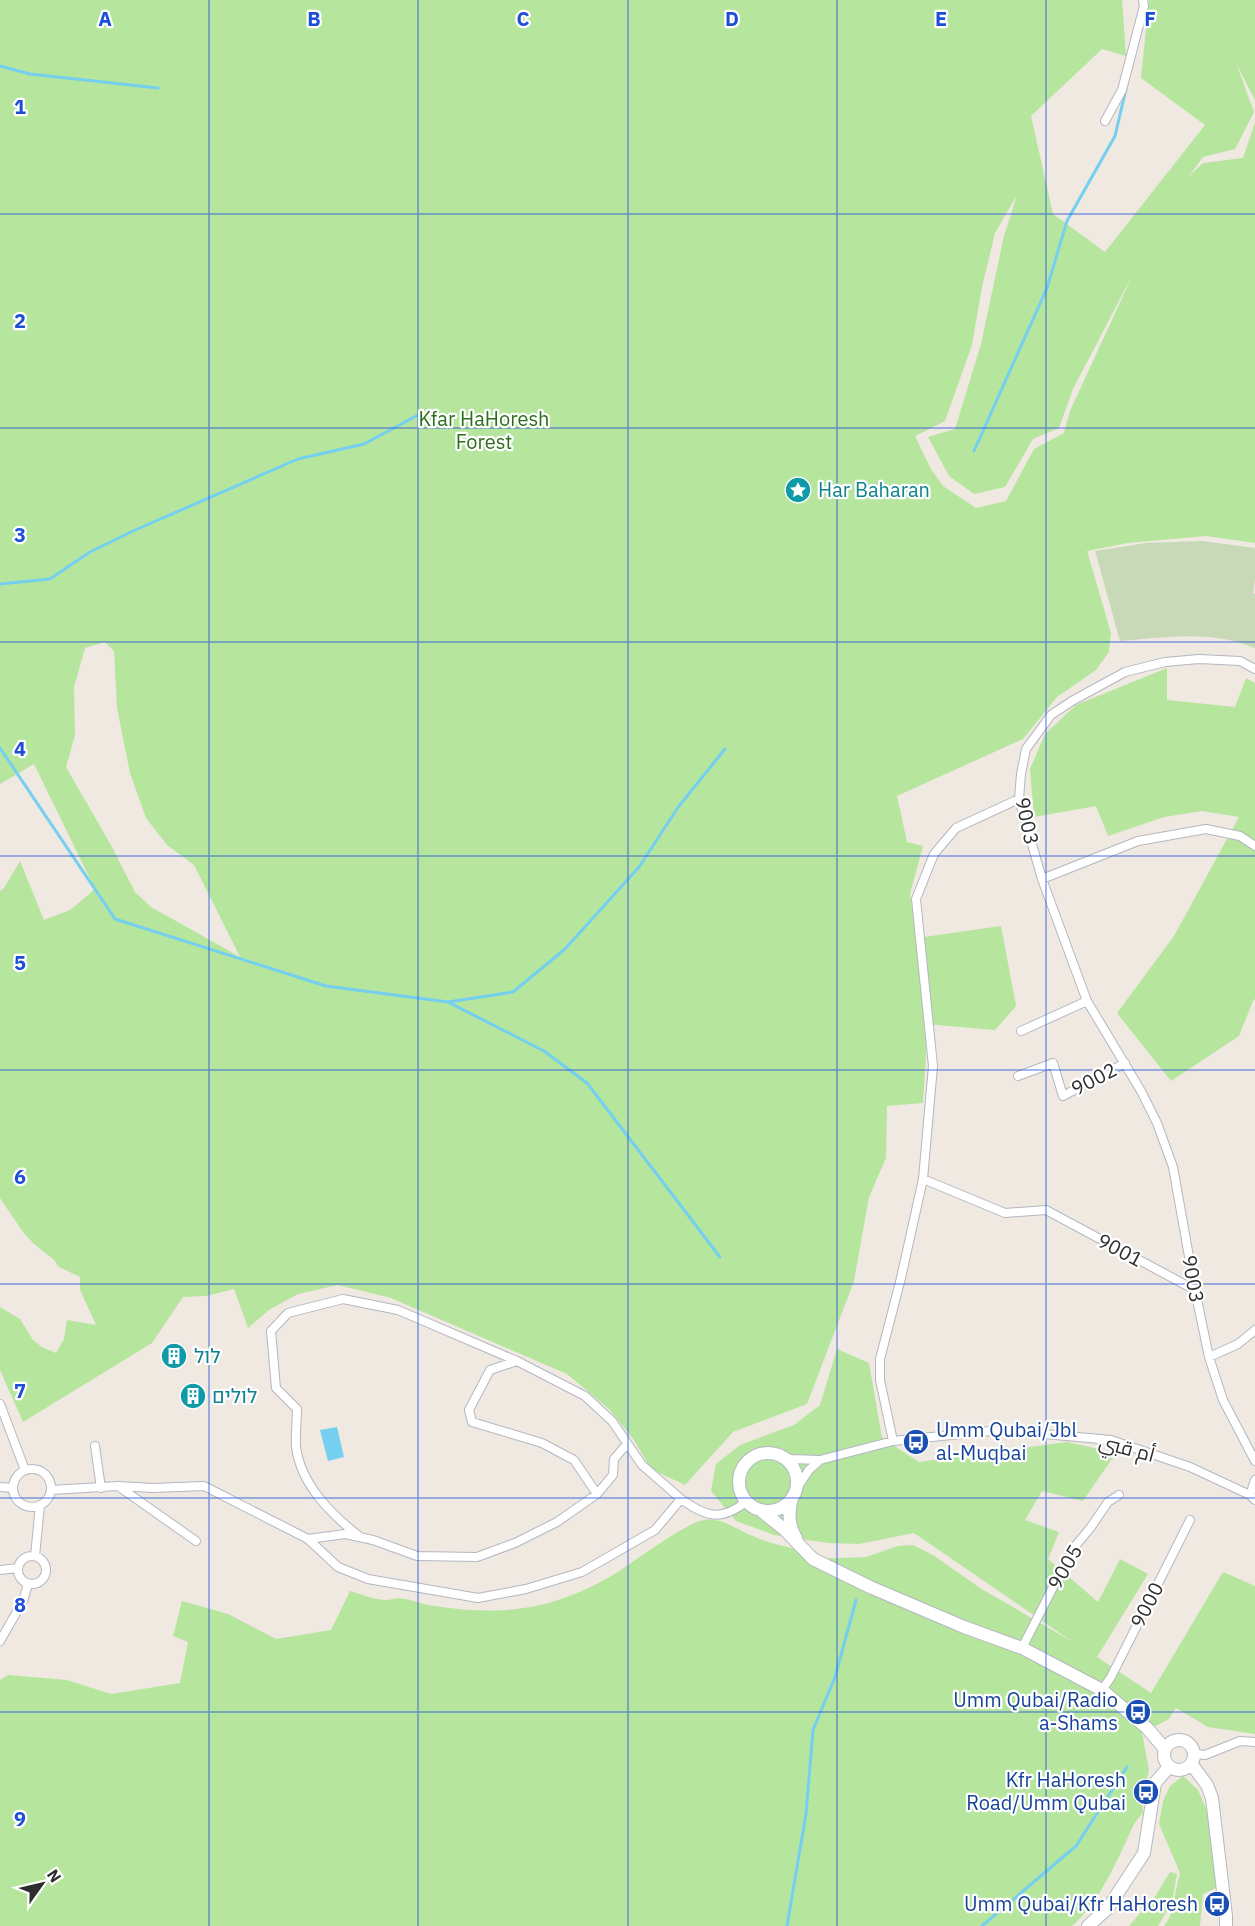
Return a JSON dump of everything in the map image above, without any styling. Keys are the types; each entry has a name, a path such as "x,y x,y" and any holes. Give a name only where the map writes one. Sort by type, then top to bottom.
{"street":[{"path":"1106,121 1122,90 1144,6 1143,0"},
{"name":"9003","path":"1255,669 1240,661 1199,658 1165,662 1125,672 1072,701 1051,715 1026,749 1019,799 1042,879 1087,1001 1157,1123 1173,1167 1209,1357 1223,1400 1255,1461"},
{"path":"893,1441 880,1380 880,1359 923,1179 933,1066 916,899 934,854 956,828 1019,799"},
{"path":"1042,879 1138,841 1206,829 1240,836 1255,846"},
{"path":"1021,1031 1087,1001"},
{"name":"9002","path":"1018,1077 1053,1063 1063,1096 1125,1064"},
{"name":"9001","path":"923,1179 1005,1213 1046,1210 1195,1290"},
{"path":"360,1537 344,1525 309,1485 296,1448 297,1409 276,1388 271,1331 288,1313 344,1299 398,1310 516,1361 585,1396 612,1421 642,1465 699,1512 721,1516 734,1511 747,1501"},
{"path":"1209,1357 1238,1344 1255,1330"},
{"path":"516,1361 490,1371 469,1410 472,1422 542,1443 574,1460 597,1494"},
{"path":"0,1404 25,1470"},
{"name":"أم قبي","path":"780,1455 791,1459 820,1460 893,1441 1000,1430 1111,1440 1190,1467 1253,1498"},
{"path":"308,1539 345,1534 417,1557 477,1557 514,1544 546,1527 597,1494 613,1475 615,1459 627,1444"},
{"path":"95,1446 101,1488"},
{"path":"802,1547 793,1533 790,1520 789,1510 797,1478 794,1469 788,1460 780,1455 764,1453 755,1456 742,1469 739,1479 740,1489 747,1501 760,1510 813,1559 870,1587 964,1627 1022,1648 1102,1690 1147,1728 1165,1749"},
{"path":"760,1510 780,1509 809,1470 820,1460"},
{"path":"31,1469 43,1473 48,1478 51,1490 40,1505 22,1504 14,1494 16,1477 25,1470 31,1469"},
{"path":"1253,1498 1255,1480"},
{"path":"51,1490 118,1486 153,1488 204,1486 308,1539 338,1567 368,1579 478,1598 526,1589 582,1572 655,1530 681,1499"},
{"path":"118,1486 196,1541"},
{"path":"0,1487 13,1488"},
{"name":"9005","path":"1022,1648 1072,1550 1108,1502 1119,1495"},
{"path":"35,1556 40,1505"},
{"name":"9000","path":"1102,1690 1111,1677 1190,1520"},
{"path":"35,1556 43,1561 46,1574 37,1584 28,1584 19,1576 18,1568 22,1560 35,1556"},
{"path":"0,1570 18,1568"},
{"path":"0,1641 23,1601 28,1584"},
{"path":"1226,1926 1212,1798 1193,1760 1193,1747 1184,1741 1171,1742 1165,1749 1164,1759 1169,1767 1179,1771 1188,1768 1193,1760 1240,1741 1255,1742"},
{"path":"1088,1926 1108,1908 1144,1853 1155,1783 1169,1767"}],"green space":[{"name":"Kfar HaHoresh Forest","path":"0,0 1122,0 1126,56 1102,49 1031,116 1053,214 1105,252 1205,125 1141,78 1149,0 1255,0 1255,100 1236,63 1254,112 1235,149 1203,157 1189,176 1203,163 1243,158 1255,122 1255,543 1206,536 1128,543 1087,551 1111,633 1109,652 1096,670 1057,697 1023,739 897,796 907,842 923,846 910,894 917,938 1001,926 1016,1006 995,1030 926,1024 923,1103 887,1106 886,1158 869,1197 854,1281 807,1404 733,1432 685,1485 651,1469 634,1440 609,1409 567,1374 391,1298 338,1285 298,1294 269,1310 248,1328 234,1289 206,1296 183,1297 152,1343 23,1422 0,1370 0,1307 20,1319 33,1340 56,1353 64,1339 67,1320 96,1325 80,1290 80,1277 59,1267 33,1243 0,1198 0,891 20,861 44,920 70,910 95,889 34,764 0,784","holes":["1017,195 1004,236 981,344 955,429 928,437 949,476 974,494 1005,487 1033,439 1059,428 1073,389 1133,274 1070,411 1064,433 1034,449 1006,501 976,508 943,486 931,469 915,436 945,421 972,345 982,287 995,233","105,642 114,651 117,708 130,773 146,818 167,845 194,865 240,957 151,907 135,892 66,767 75,735 74,687 85,648"]},
{"path":"1202,541 1255,548 1253,593 1255,594 1255,648 1222,639 1188,636 1120,641 1095,551 1146,543"},
{"path":"1167,668 1167,700 1235,707 1246,678 1255,683 1255,999 1239,1036 1171,1081 1117,1013 1174,936 1239,817 1202,811 1164,817 1108,836 1096,806 1034,817 1030,769 1045,734 1076,705"},
{"path":"837,1349 869,1363 882,1438 919,1462 1067,1442 1116,1453 1083,1501 1042,1491 1025,1520 1059,1532 1048,1559 1098,1602 1120,1559 1148,1574 1097,1657 1151,1693 1223,1572 1255,1586 1255,1734 1208,1727 1176,1708 1169,1719 1142,1733 1149,1770 1142,1799 1143,1813 1134,1824 1102,1889 1081,1918 1072,1926 0,1926 0,1680 8,1675 67,1680 111,1694 180,1683 188,1642 173,1636 182,1601 228,1614 276,1639 331,1630 350,1591 377,1599 401,1598 461,1609 485,1611 530,1607 552,1602 596,1585 686,1527 696,1522 711,1520 724,1522 770,1542 817,1552 814,1559 866,1557 898,1546 913,1545 933,1555 980,1588 1073,1642 914,1533 859,1544 828,1543 774,1535 736,1521 711,1491 716,1464 740,1445 794,1425 820,1405"},
{"path":"1183,1776 1198,1790 1208,1813 1216,1888 1203,1894 1200,1926 1164,1926 1170,1917 1180,1873 1159,1824 1163,1801 1170,1786"},
{"path":"1170,1872 1177,1874 1172,1902 1158,1926 1129,1926 1156,1895"}],"water":[{"path":"337,1427 344,1457 328,1461 320,1430"}],"waterway":[{"path":"0,66 30,74 158,88"},
{"path":"974,451 1047,288 1067,221 1115,136 1126,89"},
{"path":"0,584 50,579 90,552 133,531 298,459 364,444 420,414"},
{"path":"0,748 115,919 326,986 448,1002 513,992 565,949 639,867 679,806 725,749"},
{"path":"450,1003 544,1051 587,1083 720,1257"},
{"path":"787,1926 806,1814 813,1730 835,1677 856,1600"},
{"path":"982,1926 1076,1846 1127,1767"}],"place":[{"name":"Har Baharan","path":"798,490"},
{"name":"לול","path":"174,1356"},
{"name":"לולים","path":"193,1396"},
{"name":"Umm Qubai/Jbl al-Muqbai","path":"916,1442"},
{"name":"Umm Qubai/Radio a-Shams","path":"1138,1712"},
{"name":"Kfr HaHoresh Road/Umm Qubai","path":"1146,1792"},
{"name":"Umm Qubai/Kfr HaHoresh","path":"1217,1904"}]}
